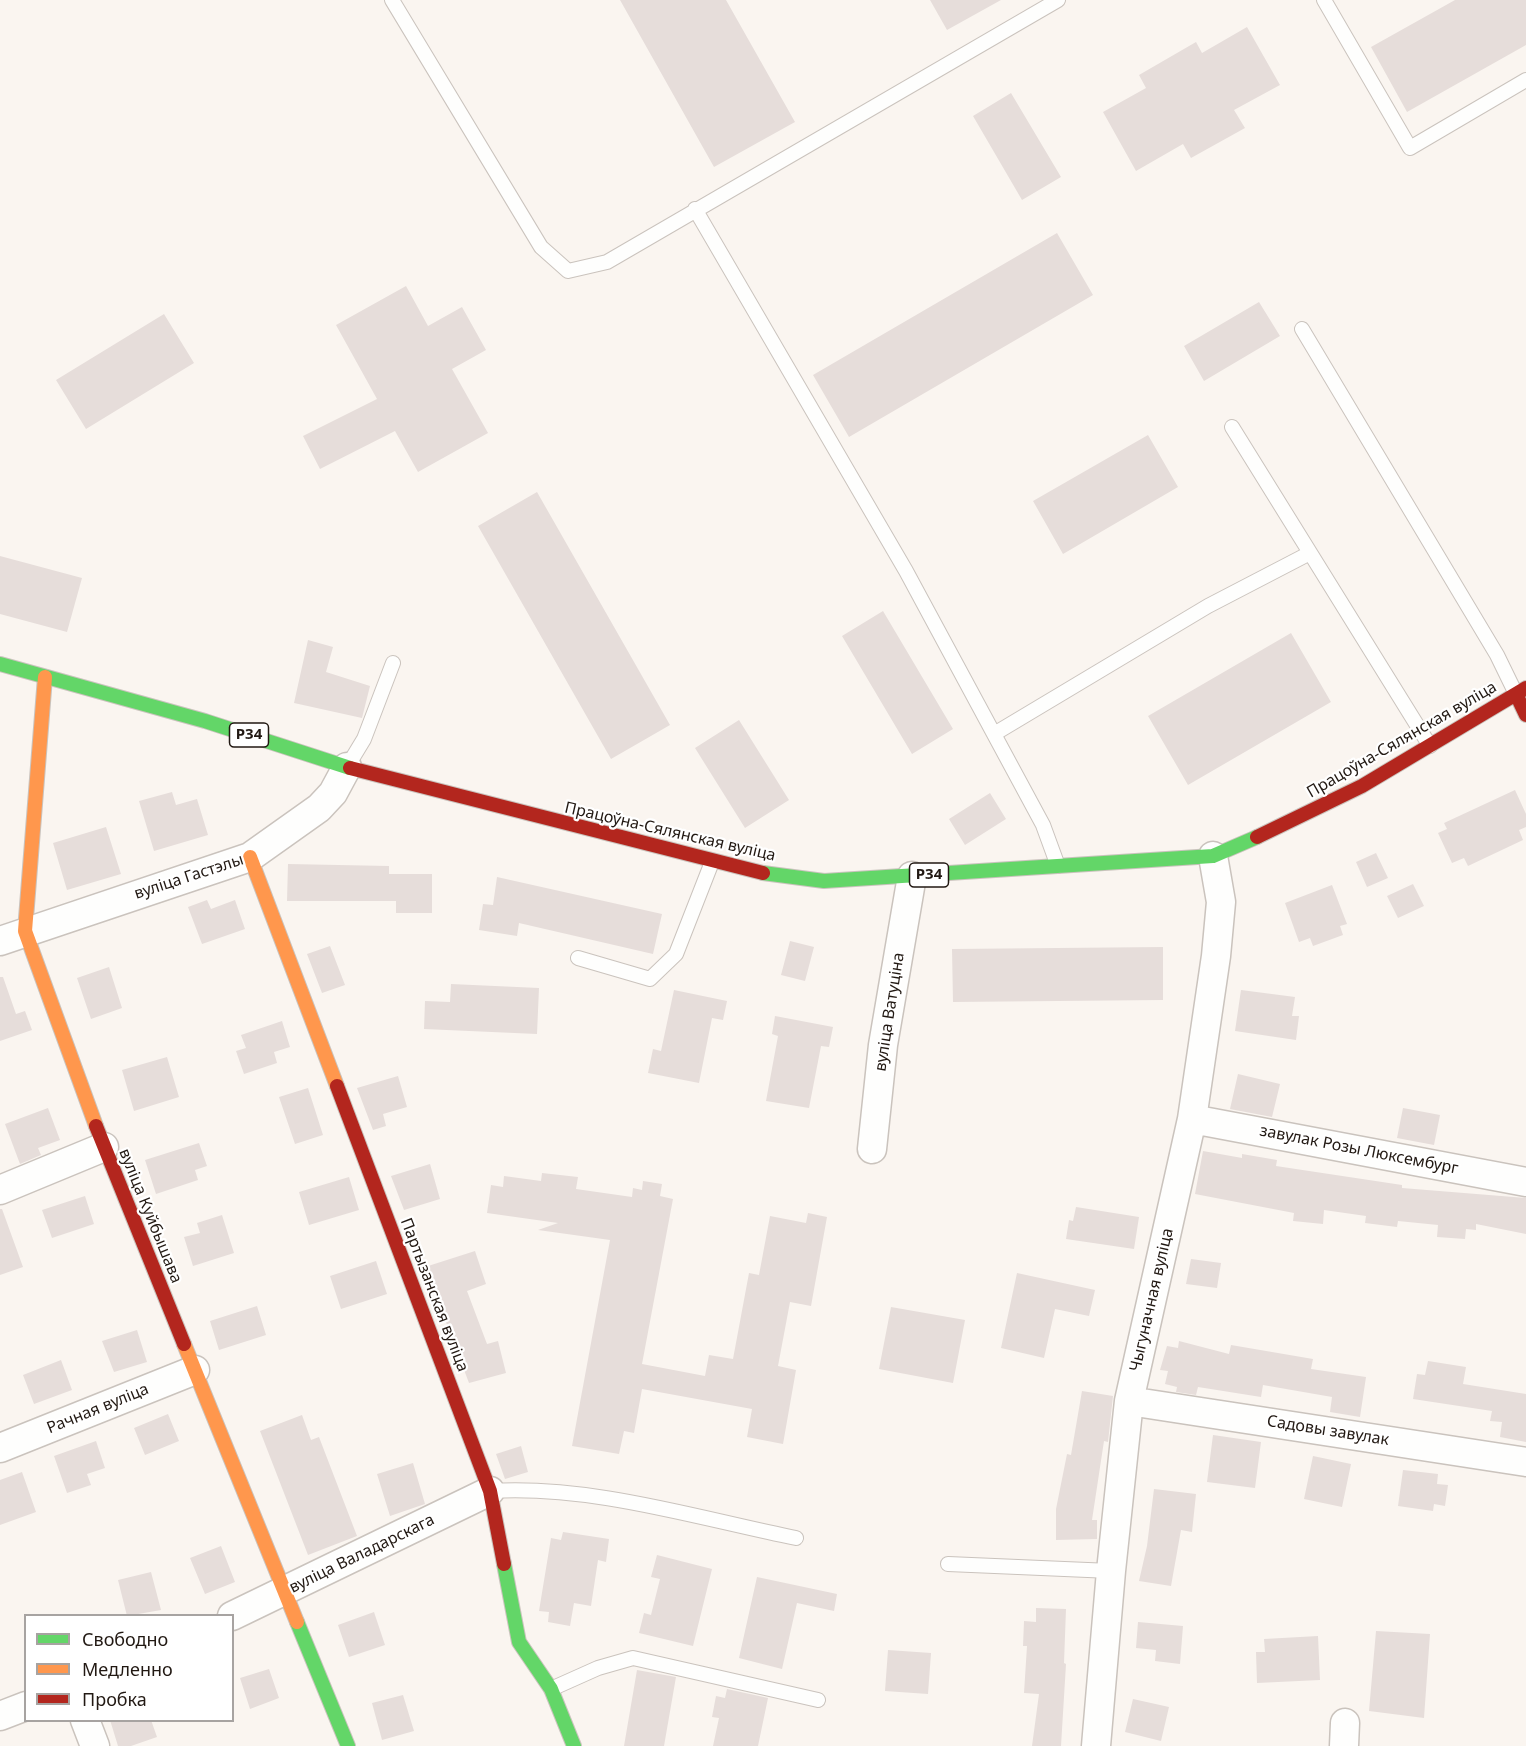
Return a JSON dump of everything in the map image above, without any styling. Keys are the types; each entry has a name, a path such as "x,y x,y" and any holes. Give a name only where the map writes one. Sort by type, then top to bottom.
{"street":[{"name":"Працоўна-Сялянская вуліца","path":"0,664 205,721 347,767 748,871 824,881 1213,856 1279,827 1362,786 1521,691"},
{"name":"вуліца Куйбышава","path":"45,677 12,936 104,1147 348,1746"},
{"path":"1521,691 1526,715"},
{"name":"вуліца Гастэлы","path":"12,936 250,857 319,808 333,793 347,767"},
{"name":"Чыгуначная вуліца","path":"1096,1746 1129,1401 1192,1119 1216,956 1221,902 1213,856"},
{"name":"Партызанская вуліца","path":"250,857 490,1491 519,1642 551,1689 574,1746"},
{"name":"вуліца Ватуціна","path":"872,1149 883,1045 912,876"},
{"name":"завулак Розы Люксембург","path":"1192,1119 1526,1182"},
{"path":"0,1190 104,1147"},
{"name":"Рачная вуліца","path":"0,1448 195,1370"},
{"name":"Садовы завулак","path":"1129,1401 1526,1462"},
{"name":"вуліца Валадарскага","path":"234,1615 490,1491"},
{"path":"0,1716 24,1707"},
{"path":"86,1722 95,1746"}],"lane":[{"path":"392,0 541,247 568,271 608,262 695,209 1058,0"},
{"path":"1324,0 1410,148 1526,80"},
{"path":"695,209 906,571 1043,825 1059,867"},
{"path":"1302,329 1486,638 1521,691"},
{"path":"1232,427 1430,746"},
{"path":"994,734 1208,606 1310,553"},
{"path":"347,767 364,739 393,663"},
{"path":"578,958 650,979 676,954 712,862"},
{"path":"490,1491 522,1489 579,1493 796,1538"},
{"path":"948,1564 1111,1571"},
{"path":"551,1689 598,1668 633,1658 818,1701"}],"building":[{"path":"620,0 726,0 795,122 714,167"},
{"path":"930,0 1001,0 947,30"},
{"path":"1455,0 1526,0 1526,45 1407,112 1371,47"},
{"path":"1247,27 1280,85 1234,110 1245,128 1191,158 1183,144 1136,171 1103,112 1146,88 1139,75 1196,42 1202,53"},
{"path":"1011,93 1061,177 1022,200 973,116"},
{"path":"1057,233 1093,295 849,437 813,375"},
{"path":"406,286 428,326 462,307 486,350 452,369 488,433 418,472 395,431 320,469 303,436 377,399 336,325"},
{"path":"1259,302 1280,336 1204,381 1184,346"},
{"path":"164,314 194,363 86,429 56,380"},
{"path":"1148,435 1178,487 1063,554 1033,501"},
{"path":"537,492 670,725 611,759 478,526"},
{"path":"0,556 82,578 67,632 0,614"},
{"path":"883,611 953,729 912,754 842,636"},
{"path":"1291,633 1331,702 1188,785 1148,716"},
{"path":"308,640 333,647 326,672 370,686 362,718 294,703"},
{"path":"739,720 789,800 745,828 695,748"},
{"path":"1515,790 1526,814 1526,827 1519,830 1523,840 1468,866 1464,858 1452,863 1438,833 1447,829 1444,823"},
{"path":"172,792 176,805 197,799 208,835 154,851 139,801"},
{"path":"990,793 1006,819 965,845 949,819"},
{"path":"106,827 121,874 67,890 53,843"},
{"path":"1376,853 1388,878 1367,887 1356,862"},
{"path":"288,864 389,866 389,874 432,874 432,913 396,913 396,901 287,901"},
{"path":"497,877 662,914 653,954 519,923 517,936 479,930 483,904 493,905"},
{"path":"1413,884 1424,906 1398,918 1387,896"},
{"path":"1332,885 1347,924 1340,926 1343,935 1313,946 1310,938 1299,942 1285,903"},
{"path":"207,900 211,909 235,900 245,929 202,944 188,907"},
{"path":"790,941 814,947 805,981 781,975"},
{"path":"330,946 345,985 322,993 307,954"},
{"path":"1163,947 1163,1000 953,1002 952,949"},
{"path":"109,967 122,1008 91,1019 77,978"},
{"path":"0,977 3,977 16,1014 25,1011 32,1030 0,1041"},
{"path":"451,984 539,988 537,1034 424,1029 425,1001 450,1002"},
{"path":"674,990 727,1001 723,1020 712,1018 699,1083 648,1073 653,1049 661,1051"},
{"path":"1241,990 1295,997 1292,1016 1299,1016 1296,1040 1235,1031"},
{"path":"775,1016 833,1027 829,1047 821,1046 809,1108 766,1101 778,1036 772,1034"},
{"path":"282,1021 290,1047 274,1052 277,1063 244,1074 236,1051 246,1048 241,1035"},
{"path":"167,1057 179,1097 134,1111 122,1070"},
{"path":"1238,1074 1280,1084 1272,1117 1230,1109"},
{"path":"398,1076 407,1107 383,1114 386,1126 373,1130 357,1088"},
{"path":"308,1088 323,1135 295,1144 279,1097"},
{"path":"48,1108 60,1140 38,1148 41,1155 20,1164 5,1124"},
{"path":"1403,1108 1440,1115 1434,1145 1397,1138"},
{"path":"199,1143 207,1166 195,1170 198,1180 156,1194 145,1160"},
{"path":"1203,1151 1242,1158 1242,1154 1277,1160 1276,1166 1402,1185 1402,1188 1526,1198 1526,1234 1476,1224 1476,1230 1466,1229 1465,1239 1437,1237 1438,1225 1398,1221 1397,1227 1365,1223 1366,1216 1324,1210 1323,1224 1293,1221 1294,1213 1195,1194"},
{"path":"430,1164 440,1199 404,1210 391,1176"},
{"path":"542,1173 578,1177 576,1189 632,1197 633,1188 642,1190 643,1181 662,1184 660,1196 673,1199 642,1364 705,1376 709,1355 733,1359 749,1273 759,1275 770,1216 806,1223 808,1213 827,1217 811,1306 790,1302 778,1366 796,1370 783,1444 747,1437 752,1409 642,1389 634,1433 624,1431 619,1454 572,1446 610,1240 538,1230 558,1223 487,1213 491,1185 503,1187 504,1176 541,1181"},
{"path":"349,1177 359,1210 309,1225 299,1192"},
{"path":"85,1196 94,1224 52,1238 42,1210"},
{"path":"1076,1207 1139,1217 1134,1249 1066,1239 1069,1220 1073,1221"},
{"path":"0,1209 2,1209 23,1267 0,1275"},
{"path":"222,1215 234,1253 193,1266 184,1237 200,1233 197,1223"},
{"path":"475,1251 486,1284 467,1291 487,1344 498,1341 506,1373 469,1383 425,1267"},
{"path":"1191,1259 1221,1263 1217,1288 1186,1284"},
{"path":"376,1261 387,1294 341,1309 330,1276"},
{"path":"1017,1273 1095,1290 1089,1316 1055,1309 1044,1358 1001,1348"},
{"path":"257,1306 266,1335 219,1350 210,1321"},
{"path":"891,1307 965,1320 953,1383 879,1369"},
{"path":"137,1330 147,1362 114,1372 102,1341"},
{"path":"1179,1341 1229,1354 1231,1345 1313,1359 1311,1369 1366,1377 1360,1417 1330,1412 1332,1397 1263,1385 1261,1397 1198,1387 1196,1395 1176,1392 1177,1387 1165,1384 1168,1371 1160,1370 1167,1346 1178,1348"},
{"path":"61,1360 72,1390 34,1404 23,1375"},
{"path":"1428,1361 1466,1367 1463,1384 1526,1394 1526,1442 1500,1437 1502,1422 1490,1421 1492,1411 1413,1399 1417,1374 1425,1375"},
{"path":"1082,1391 1113,1396 1108,1442 1104,1441 1092,1520 1097,1520 1097,1539 1056,1540 1056,1509 1067,1454 1071,1455"},
{"path":"168,1414 179,1441 145,1455 134,1428"},
{"path":"302,1415 311,1440 319,1437 357,1536 308,1555 260,1431"},
{"path":"1213,1435 1261,1442 1255,1488 1207,1482"},
{"path":"96,1441 105,1468 87,1474 91,1485 67,1493 54,1456"},
{"path":"521,1446 528,1472 505,1479 496,1454"},
{"path":"1313,1456 1351,1464 1342,1507 1304,1499"},
{"path":"413,1463 425,1504 390,1516 377,1474"},
{"path":"1403,1470 1438,1474 1437,1484 1448,1485 1445,1506 1434,1504 1433,1511 1398,1506"},
{"path":"22,1472 36,1512 0,1525 0,1480"},
{"path":"1154,1489 1196,1494 1192,1532 1181,1530 1171,1586 1139,1581 1147,1546"},
{"path":"563,1532 609,1539 606,1562 598,1560 591,1606 574,1603 570,1626 548,1622 549,1612 539,1611 551,1538 561,1540"},
{"path":"221,1546 235,1582 205,1594 190,1558"},
{"path":"657,1555 712,1569 693,1646 639,1633 644,1613 651,1615 660,1579 651,1577"},
{"path":"151,1572 161,1610 126,1614 118,1580"},
{"path":"757,1577 837,1594 834,1611 797,1603 782,1669 739,1658"},
{"path":"1036,1608 1066,1609 1064,1663 1066,1664 1061,1746 1032,1746 1039,1694 1024,1693 1027,1646 1023,1646 1024,1621 1036,1622"},
{"path":"374,1612 385,1645 349,1657 338,1625"},
{"path":"1138,1622 1183,1626 1180,1664 1155,1661 1156,1650 1136,1648"},
{"path":"1376,1631 1430,1634 1424,1718 1369,1711"},
{"path":"1318,1636 1320,1680 1257,1683 1256,1652 1265,1652 1264,1639"},
{"path":"888,1650 931,1653 928,1694 885,1691"},
{"path":"269,1669 279,1698 250,1709 240,1678"},
{"path":"637,1670 676,1677 664,1746 624,1746"},
{"path":"727,1689 768,1698 758,1746 713,1746 719,1718 712,1717 716,1696 725,1698"},
{"path":"403,1695 414,1731 382,1740 372,1703"},
{"path":"1133,1699 1169,1707 1161,1741 1125,1732"},
{"path":"111,1722 152,1722 157,1737 131,1746 118,1746"}],"traffic: fast":[{"path":"0,664 205,721 350,768"},
{"path":"763,873 824,881 1213,856 1257,837"},
{"path":"504,1564 519,1642 551,1689 574,1746"},
{"path":"297,1622 348,1746"}],"traffic: slow":[{"path":"45,677 25,931 96,1126"},
{"path":"250,857 337,1086"},
{"path":"184,1344 297,1622"}],"traffic: jam":[{"path":"1257,837 1362,786 1526,688"},
{"path":"1516,694 1526,715"},
{"path":"350,768 763,873"},
{"path":"337,1086 490,1491 504,1564"},
{"path":"96,1126 184,1344"}]}
